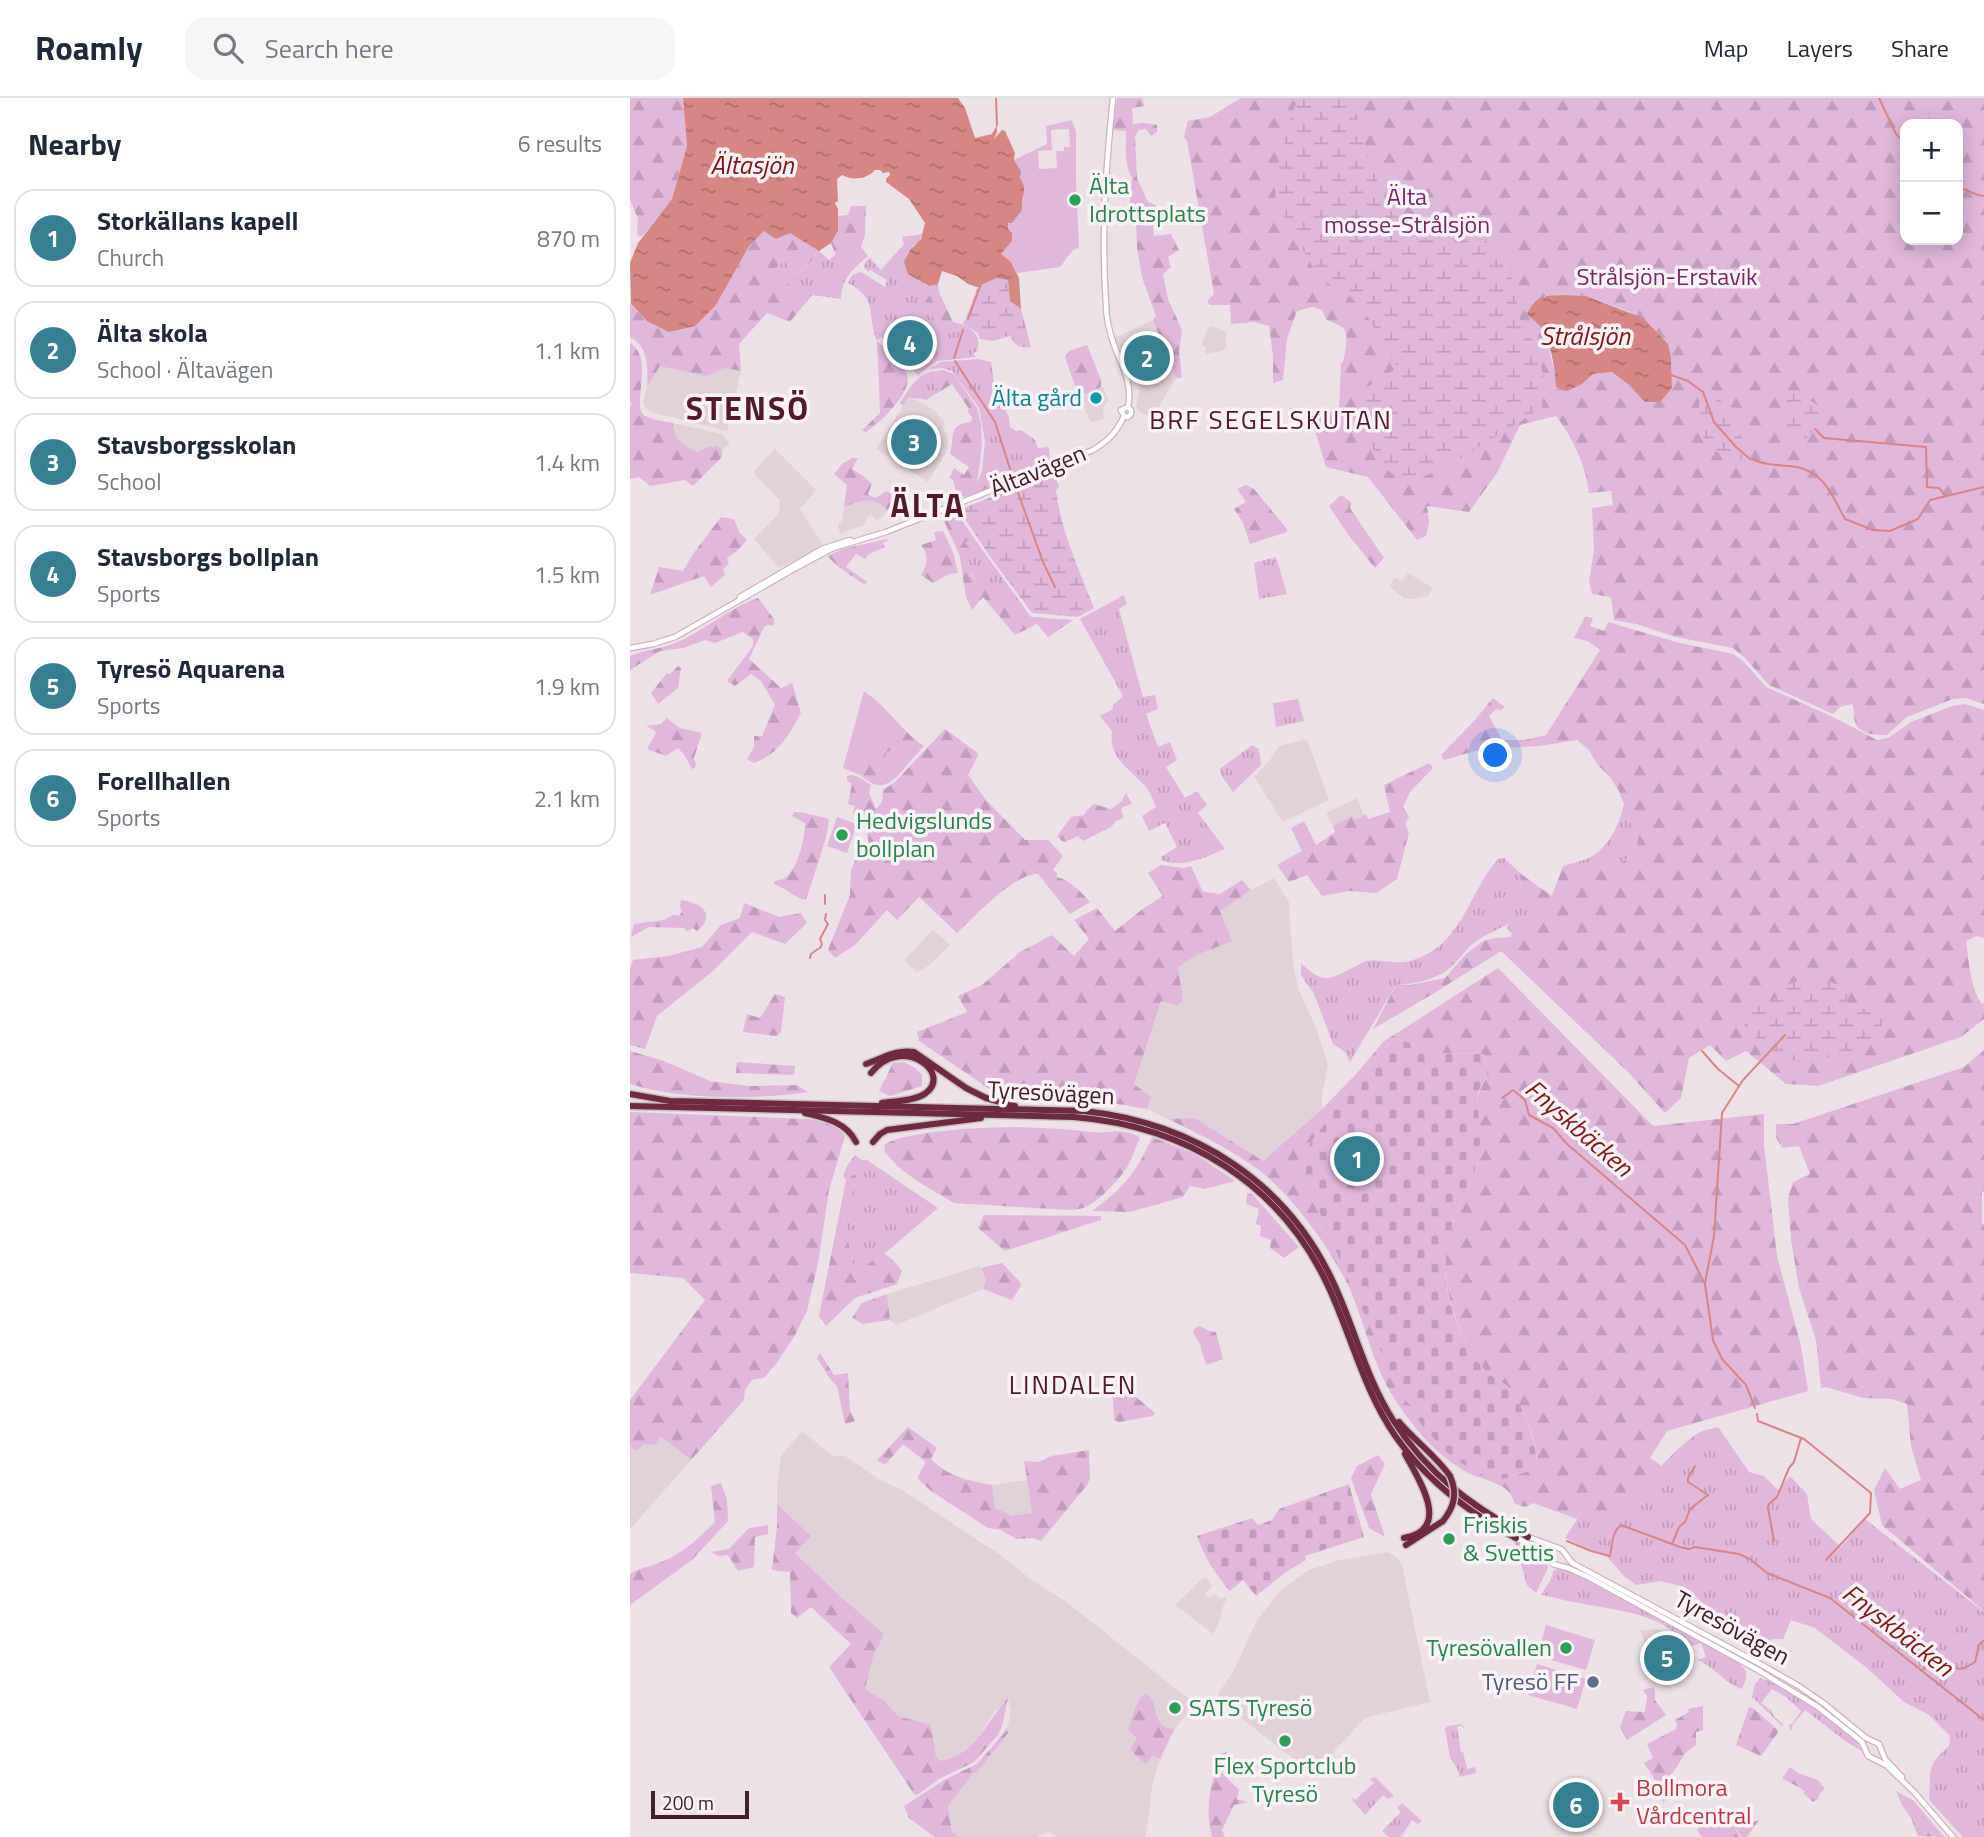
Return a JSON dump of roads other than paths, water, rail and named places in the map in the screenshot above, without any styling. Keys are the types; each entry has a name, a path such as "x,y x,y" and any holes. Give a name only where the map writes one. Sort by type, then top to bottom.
{"highway":[{"path":"866,1064 895,1052 914,1052 975,1093 1029,1109"},
{"path":"861,1105 920,1096 927,1092 933,1082 926,1064 908,1055 887,1059 871,1073"},
{"name":"Tyresövägen","path":"630,1094 670,1101 1103,1113 1148,1123 1205,1146 1255,1180 1293,1218 1314,1246 1341,1298 1381,1399 1404,1436 1438,1475 1475,1506 1528,1537"},
{"name":"Tyresövägen","path":"630,1106 1089,1119 1144,1128 1176,1140 1208,1156 1251,1186 1287,1222 1320,1269 1362,1375 1396,1437 1444,1491 1516,1538"},
{"path":"795,1111 840,1124 850,1132 856,1142"},
{"path":"873,1142 883,1132 894,1129 1002,1116"},
{"path":"1381,1399 1412,1438 1440,1463 1450,1476 1455,1490 1452,1509 1443,1521 1405,1542 1422,1529 1430,1511 1426,1495 1396,1437"}],"main road":[{"name":"Ältavägen","path":"630,646 646,645 675,637 817,556 886,532 1093,450 1119,428 1124,416 1131,414 1128,407 1130,396 1127,377 1109,327 1106,303 1105,191 1113,98"},
{"name":"Tyresövägen","path":"1528,1537 1564,1551 1574,1564 1822,1702 1866,1738 1880,1745 1885,1759 1913,1792"},
{"name":"Tyresövägen","path":"1516,1538 1544,1551 1553,1564 1590,1578 1758,1667 1818,1707 1857,1737 1868,1756 1886,1765 1953,1837"},
{"path":"1549,1556 1552,1550 1558,1549"},
{"path":"1560,1566 1567,1557"},
{"path":"1866,1750 1869,1744 1874,1742"},
{"path":"1875,1758 1881,1752"}],"water":[{"name":"Ältasjön","path":"683,98 958,98 965,108 975,138 992,134 997,125 994,139 1002,130 1005,131 1015,153 1014,160 1021,171 1024,191 1022,210 1012,223 1008,223 1012,241 1001,254 1011,262 1019,278 1021,309 1010,301 1008,280 996,278 977,287 942,271 938,284 929,286 908,274 904,262 910,250 921,239 925,223 909,199 886,182 889,172 875,170 864,177 850,178 842,175 837,179 838,201 835,203 838,209 838,231 831,243 819,251 790,233 776,239 764,231 749,246 716,305 695,326 669,332 647,321 631,304 630,263 638,243 672,199 687,146"},
{"name":"Strålsjön","path":"1564,295 1586,296 1643,318 1668,344 1672,388 1660,402 1645,402 1612,372 1593,374 1582,384 1567,391 1556,387 1554,364 1547,338 1540,326 1527,314 1538,299"}],"waterway":[{"path":"996,98 997,125"},
{"path":"1879,98 1900,138"},
{"path":"1963,189 1984,196"},
{"path":"968,319 981,284"},
{"path":"954,358 963,330"},
{"path":"955,361 995,422 1013,478"},
{"path":"1671,375 1688,381 1703,392 1714,422 1750,459"},
{"path":"1815,429 1824,438 1926,447 1927,487 1939,488 1946,496"},
{"path":"1752,459 1811,472 1825,484 1845,519 1873,530 1890,531 1918,519 1930,500 1984,487"},
{"path":"1016,487 1055,587"},
{"path":"825,895 825,904"},
{"path":"820,948 820,939 828,924 825,920 826,914"},
{"path":"810,958 818,949"},
{"path":"1705,1283 1714,1236 1722,1113 1743,1080 1785,1035"},
{"path":"1702,1051 1739,1086"},
{"name":"Fnyskbäcken","path":"1502,1098 1513,1090 1525,1100 1529,1115 1553,1128 1567,1144 1685,1245 1705,1284 1713,1340 1722,1359 1746,1385 1755,1408"},
{"path":"1757,1414 1758,1421 1804,1439 1871,1493 1870,1513 1826,1560"},
{"path":"1774,1541 1769,1504 1777,1497 1794,1462 1801,1438"},
{"path":"1672,1544 1690,1509 1708,1495 1688,1482 1695,1466"},
{"name":"Fnyskbäcken","path":"1567,1541 1610,1556 1614,1535 1621,1525 1680,1547 1739,1554 1767,1573 1830,1598 1984,1720"},
{"path":"1922,1670 1940,1662 1958,1669 1965,1668 1975,1662 1979,1645 1983,1641"}],"place":[{"name":"Älta Idrottsplats","path":"1075,200"},
{"name":"Stavsborgs bollplan","path":"910,343"},
{"name":"Älta skola","path":"1147,358"},
{"name":"Älta gård","path":"1096,398"},
{"name":"Stavsborgsskolan","path":"914,442"},
{"name":"Hedvigslunds bollplan","path":"842,835"},
{"name":"Storkällans kapell","path":"1357,1159"},
{"name":"Friskis & Svettis","path":"1449,1539"},
{"name":"Tyresövallen","path":"1566,1648"},
{"name":"Tyresö Aquarena","path":"1667,1658"},
{"name":"Tyresö FF","path":"1593,1682"},
{"name":"SATS Tyresö","path":"1175,1708"},
{"name":"Flex Sportclub Tyresö","path":"1285,1741"},
{"name":"Bollmora Vårdcentral","path":"1620,1802"},
{"name":"Forellhallen","path":"1576,1805"}],"district":[{"name":"STENSÖ","path":"748,409"},
{"name":"BRF SEGELSKUTAN","path":"1271,420"},
{"name":"ÄLTA","path":"928,506"},
{"name":"LINDALEN","path":"1073,1385"}],"park label":[{"name":"Älta mosse-Strålsjön","path":"1407,211"},
{"name":"Strålsjön-Erstavik","path":"1667,277"}]}
